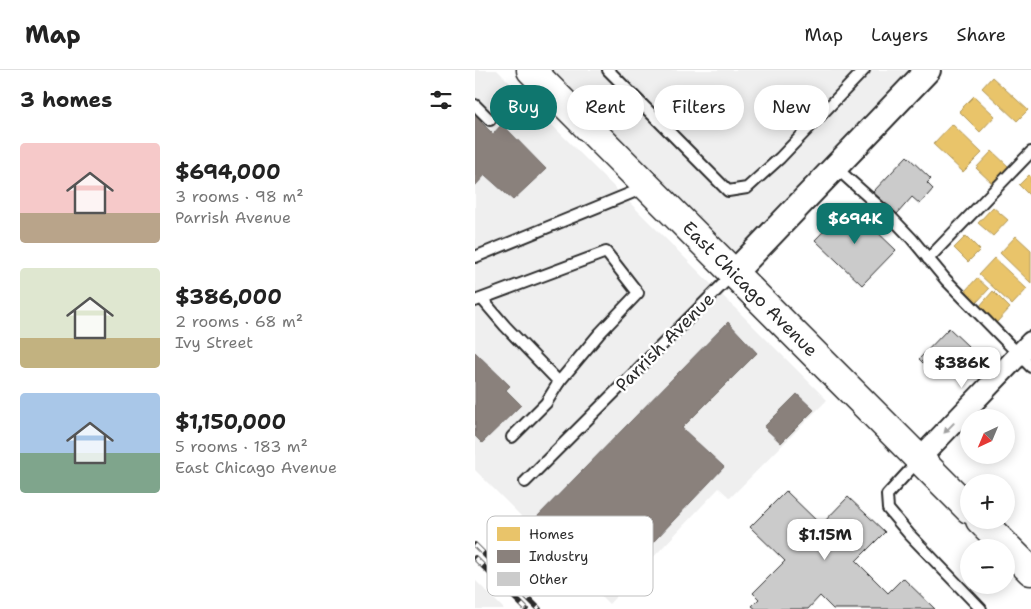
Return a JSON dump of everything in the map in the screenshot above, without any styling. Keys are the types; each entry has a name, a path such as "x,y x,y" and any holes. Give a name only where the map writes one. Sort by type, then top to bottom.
{"main road":[{"name":"East Chicago Avenue","path":"531,70 960,500"},
{"path":"989,529 1031,571"}],"street":[{"name":"Parrish Avenue","path":"734,273 928,70"},
{"path":"919,459 1027,355"}],"lane":[{"path":"608,70 728,191 747,188 780,158 864,70"},
{"path":"475,105 490,120"},
{"path":"928,259 1031,152"},
{"path":"835,167 892,218 946,280 1027,355"},
{"path":"475,257 647,187"},
{"path":"512,437 546,403 559,382 599,334 638,293 606,252 478,300 559,382"},
{"name":"Parrish Avenue","path":"525,482 734,273"},
{"path":"919,459 887,495 888,509 909,534 981,609"}],"shaded area":[{"path":"475,70 497,70 512,85 490,85 490,130 557,130 827,400 730,498 719,488 653,558 653,516 521,516 475,470"},
{"path":"531,70 929,70 734,273 591,130 644,130 644,85 567,85 567,106 557,96 557,85 546,85"},
{"path":"475,580 487,592 487,596 491,596 504,609 475,609"},
{"path":"601,596 617,596 609,604"}],"building: Homes":[{"path":"992,77 1028,110 1017,121 982,88"},
{"path":"974,96 995,116 980,132 959,111"},
{"path":"952,124 982,153 963,172 933,144"},
{"path":"992,151 1009,167 993,184 976,168"},
{"path":"1029,175 1031,177 1031,197 1019,185"},
{"path":"993,207 1008,220 993,236 978,223"},
{"path":"966,236 980,250 968,262 954,248"},
{"path":"1016,236 1031,250 1031,283 1000,253"},
{"path":"994,258 1027,289 1012,305 979,274"},
{"path":"977,278 989,289 976,303 965,291"},
{"path":"993,291 1010,308 996,323 979,307"}],"building: Industry":[{"path":"475,116 493,134 497,130 508,130 546,169 513,200 485,175 475,186"},
{"path":"728,322 757,353 682,428 724,467 653,542 653,516 538,516"},
{"path":"475,352 510,386 506,390 521,405 482,443 475,436"},
{"path":"797,394 814,410 781,443 764,427"}],"building: Other":[{"path":"907,156 931,179 927,183 933,189 920,204 912,197 897,214 873,192"},
{"path":"849,205 896,250 862,285 815,240"},
{"path":"949,328 969,347 938,378 919,359"},
{"path":"786,491 821,525 848,497 885,532 856,561 888,593 903,578 935,609 833,609 820,596 808,609 756,609 752,606 759,599 753,593 785,561 750,527"}],"railway":[{"path":"475,545 487,557"},
{"path":"475,558 487,570"},
{"path":"513,596 526,609"},
{"path":"526,596 539,609"}]}
